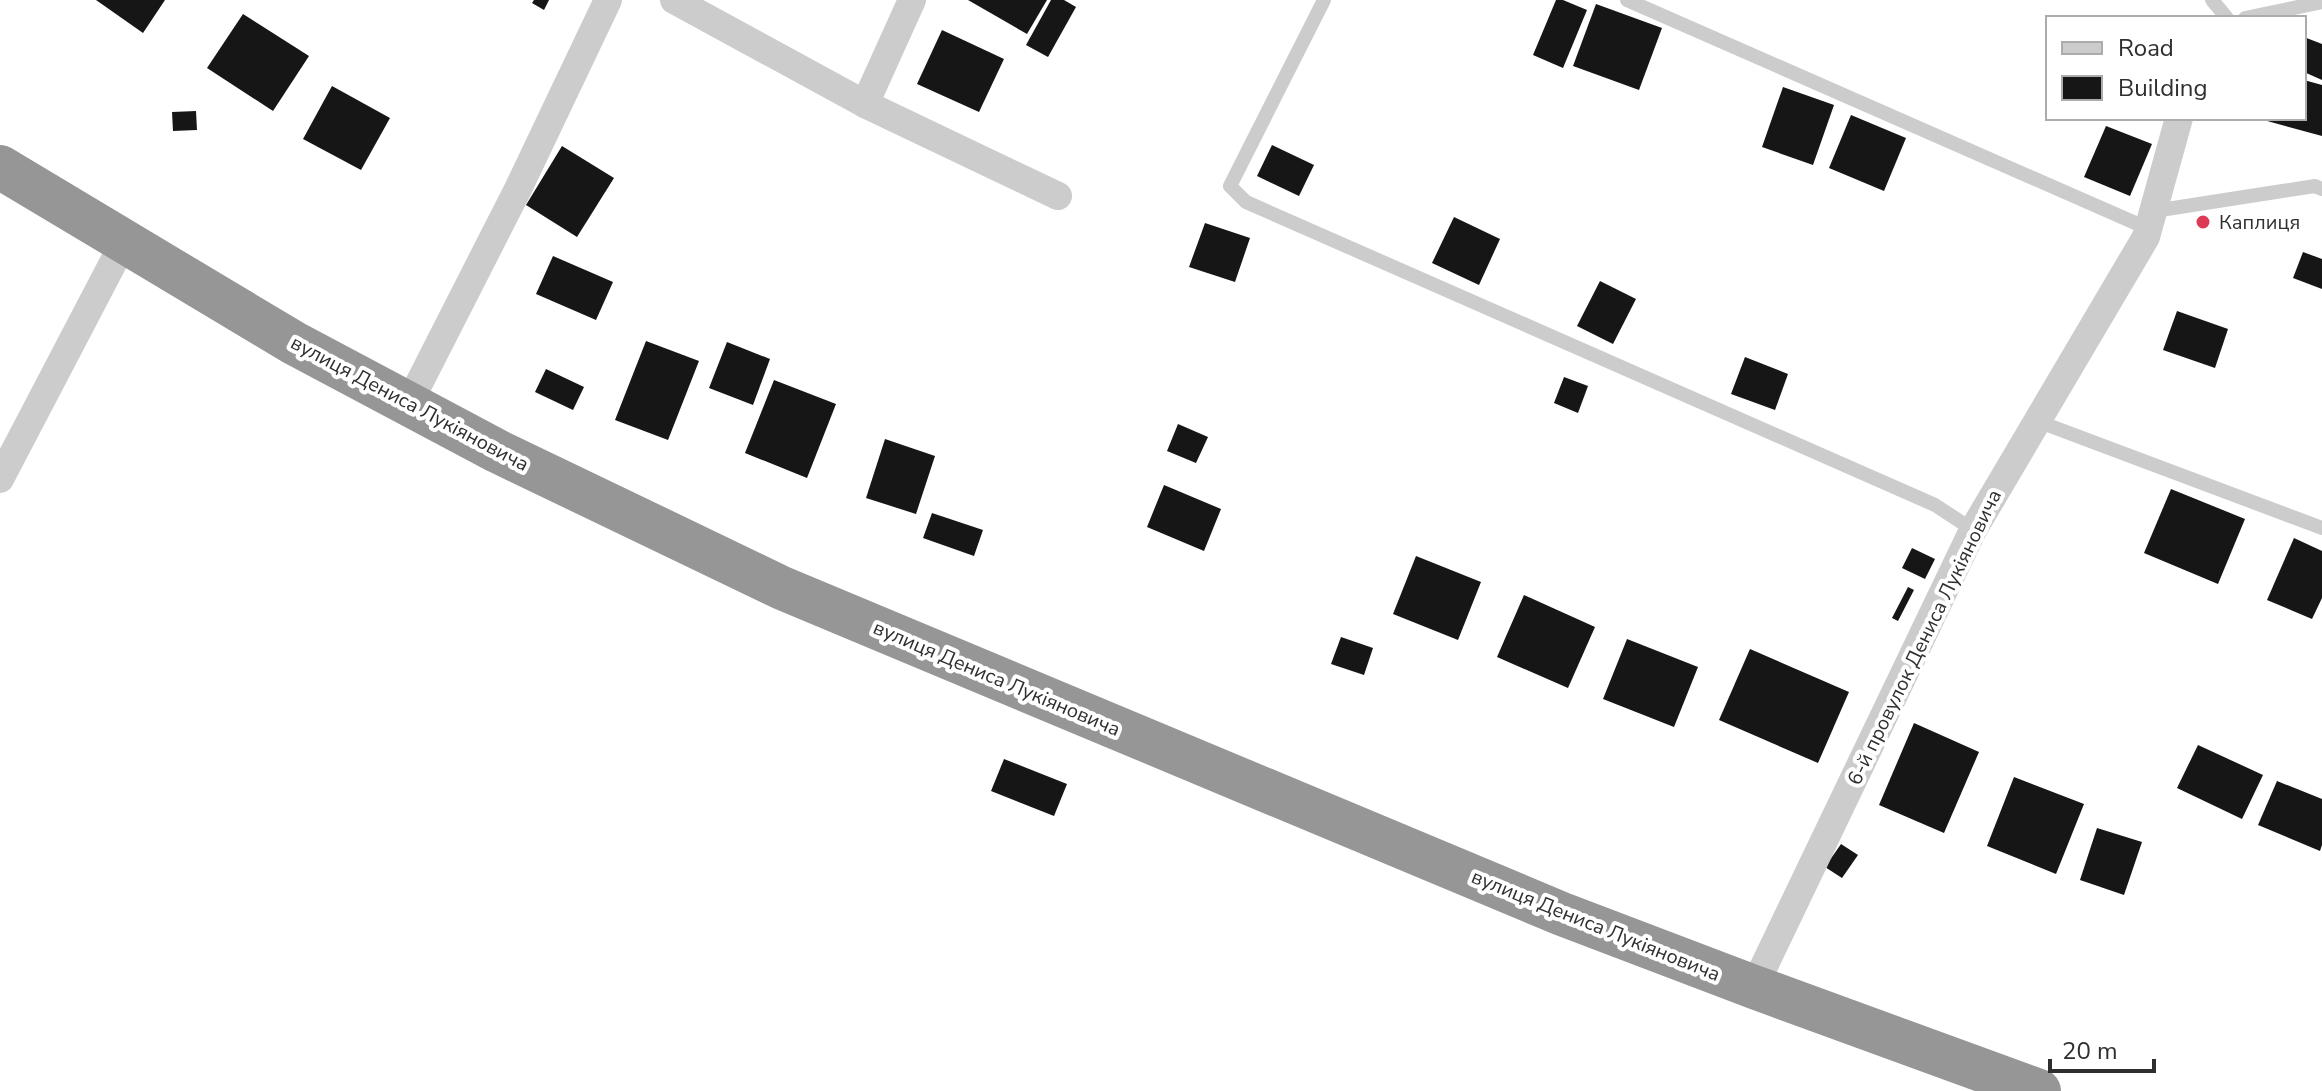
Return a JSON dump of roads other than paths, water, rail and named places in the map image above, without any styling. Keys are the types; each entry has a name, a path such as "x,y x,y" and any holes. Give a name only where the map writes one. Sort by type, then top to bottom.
{"highway":[{"name":"вулиця Дениса Лукіяновича","path":"0,167 294,343 497,451 782,588 1548,908 2039,1091"}],"street":[{"path":"409,403 518,189 608,0"},
{"path":"674,0 865,104 1058,196"},
{"path":"865,104 912,0"},
{"name":"6-й провулок Дениса Лукіяновича","path":"1754,987 1973,530 2139,251 2151,220 2178,120"},
{"path":"0,479 125,240"}],"lane":[{"path":"1324,0 1230,186 1246,202 1935,505 1973,530"},
{"path":"1627,0 2151,220 2315,186 2322,189"},
{"path":"2212,0 2225,16"},
{"path":"2255,16 2322,2"},
{"path":"2037,421 2322,528"}],"place":[{"name":"Каплиця","path":"2203,222"}]}
